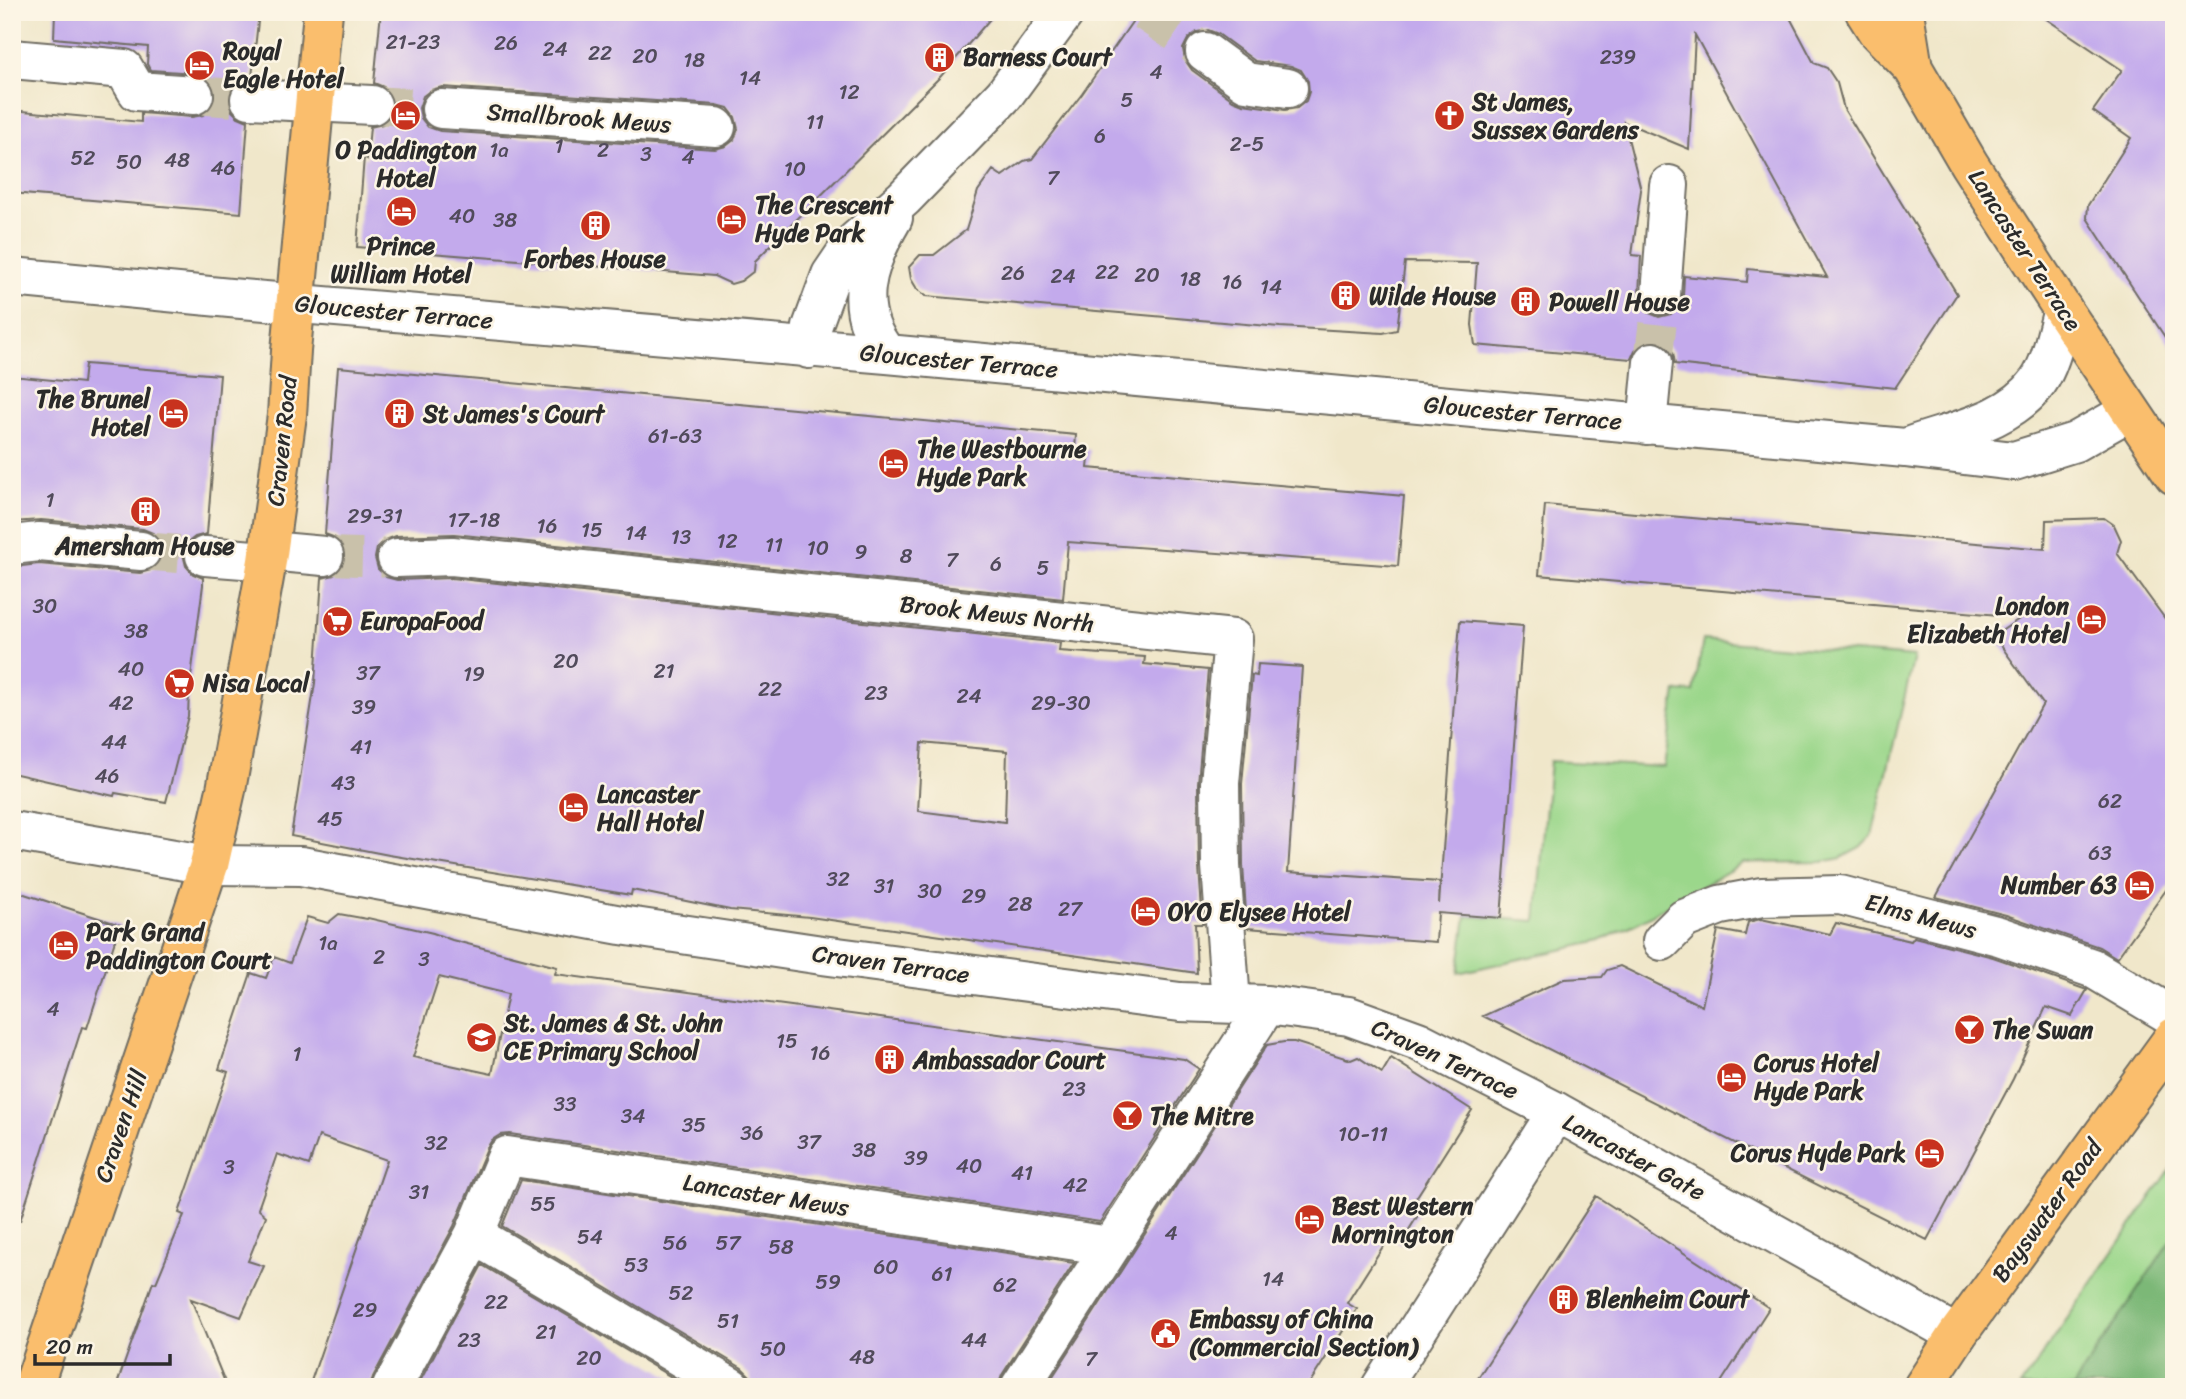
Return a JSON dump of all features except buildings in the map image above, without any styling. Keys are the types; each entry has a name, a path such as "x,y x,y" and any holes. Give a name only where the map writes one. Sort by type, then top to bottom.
{"main road":[{"name":"Craven Road","path":"209,865 226,789 268,556 287,415 323,12"},
{"path":"1865,12 1877,31 1913,68"},
{"name":"Lancaster Terrace","path":"1904,12 1913,68 1969,164 2174,475"},
{"name":"Craven Hill","path":"33,1387 209,865"},
{"name":"Bayswater Road","path":"1923,1387 1957,1335 2174,1037"}],"street":[{"path":"809,349 812,327 831,275 852,243 904,198 1004,95 1065,12"},
{"path":"1205,52 1246,82 1288,88"},
{"path":"12,59 124,69 137,91 194,95"},
{"path":"250,99 372,105"},
{"name":"Smallbrook Mews","path":"441,109 716,127"},
{"path":"1661,295 1669,185"},
{"path":"887,354 872,334 864,303 871,263 878,243 904,198"},
{"name":"Gloucester Terrace","path":"12,277 887,354 1905,448 2014,461 2075,442 2130,411"},
{"name":"Gloucester Terrace","path":"1905,448 2005,413 2038,383 2047,365 2063,310"},
{"path":"1647,425 1653,362"},
{"path":"12,545 39,542 141,551"},
{"path":"205,556 324,556"},
{"name":"Brook Mews North","path":"397,558 452,556 1233,639 1220,783 1221,866 1249,1004"},
{"name":"Craven Terrace","path":"12,831 209,865 301,866 621,925 719,940 1180,1002 1249,1004 1349,1016 1418,1041 1558,1112"},
{"name":"Elms Mews","path":"1662,941 1684,919 1720,905 1762,897 1840,895 1999,936 2092,968 2174,1017"},
{"path":"1020,1387 1110,1246 1249,1004"},
{"name":"Lancaster Gate","path":"1381,1387 1558,1112 1957,1335"},
{"name":"Lancaster Mews","path":"393,1387 474,1235 507,1156 1110,1246"},
{"path":"474,1235 731,1387"}],"green space":[{"path":"1703,640 1914,657 1872,836 1860,848 1841,858 1822,862 1743,863 1600,941 1458,973 1466,916 1536,921 1550,761 1664,767 1676,691 1694,692"},
{"path":"2174,1164 2174,1387 2020,1387"},
{"path":"2174,1235 2174,1387 2073,1387"}],"tunnel":[{"path":"1145,12 1205,52"},
{"path":"194,95 250,99"},
{"path":"372,105 441,109"},
{"path":"1653,362 1661,295"},
{"path":"141,551 205,556"},
{"path":"324,556 397,558"}],"place":[{"name":"Barness Court","path":"940,57"},
{"name":"Royal Eagle Hotel","path":"200,65"},
{"name":"O Paddington Hotel","path":"406,116"},
{"name":"St James, Sussex Gardens","path":"1449,116"},
{"name":"Prince William Hotel","path":"401,212"},
{"name":"The Crescent Hyde Park","path":"732,219"},
{"name":"Forbes House","path":"595,225"},
{"name":"Wilde House","path":"1346,296"},
{"name":"Powell House","path":"1526,302"},
{"name":"The Brunel Hotel","path":"173,413"},
{"name":"St James's Court","path":"400,414"},
{"name":"The Westbourne Hyde Park","path":"894,463"},
{"name":"Amersham House","path":"145,512"},
{"name":"London Elizabeth Hotel","path":"2092,620"},
{"name":"EuropaFood","path":"337,621"},
{"name":"Nisa Local","path":"180,683"},
{"name":"Lancaster Hall Hotel","path":"574,808"},
{"name":"Number 63","path":"2140,885"},
{"name":"OYO Elysee Hotel","path":"1145,912"},
{"name":"Park Grand Paddington Court","path":"63,946"},
{"name":"The Swan","path":"1969,1030"},
{"name":"St. James & St. John CE Primary School","path":"481,1037"},
{"name":"Ambassador Court","path":"890,1060"},
{"name":"Corus Hotel Hyde Park","path":"1731,1077"},
{"name":"The Mitre","path":"1127,1116"},
{"name":"Corus Hyde Park","path":"1929,1153"},
{"name":"Best Western Mornington","path":"1309,1220"},
{"name":"Blenheim Court","path":"1563,1299"},
{"name":"Embassy of China (Commercial Section)","path":"1166,1333"}]}
